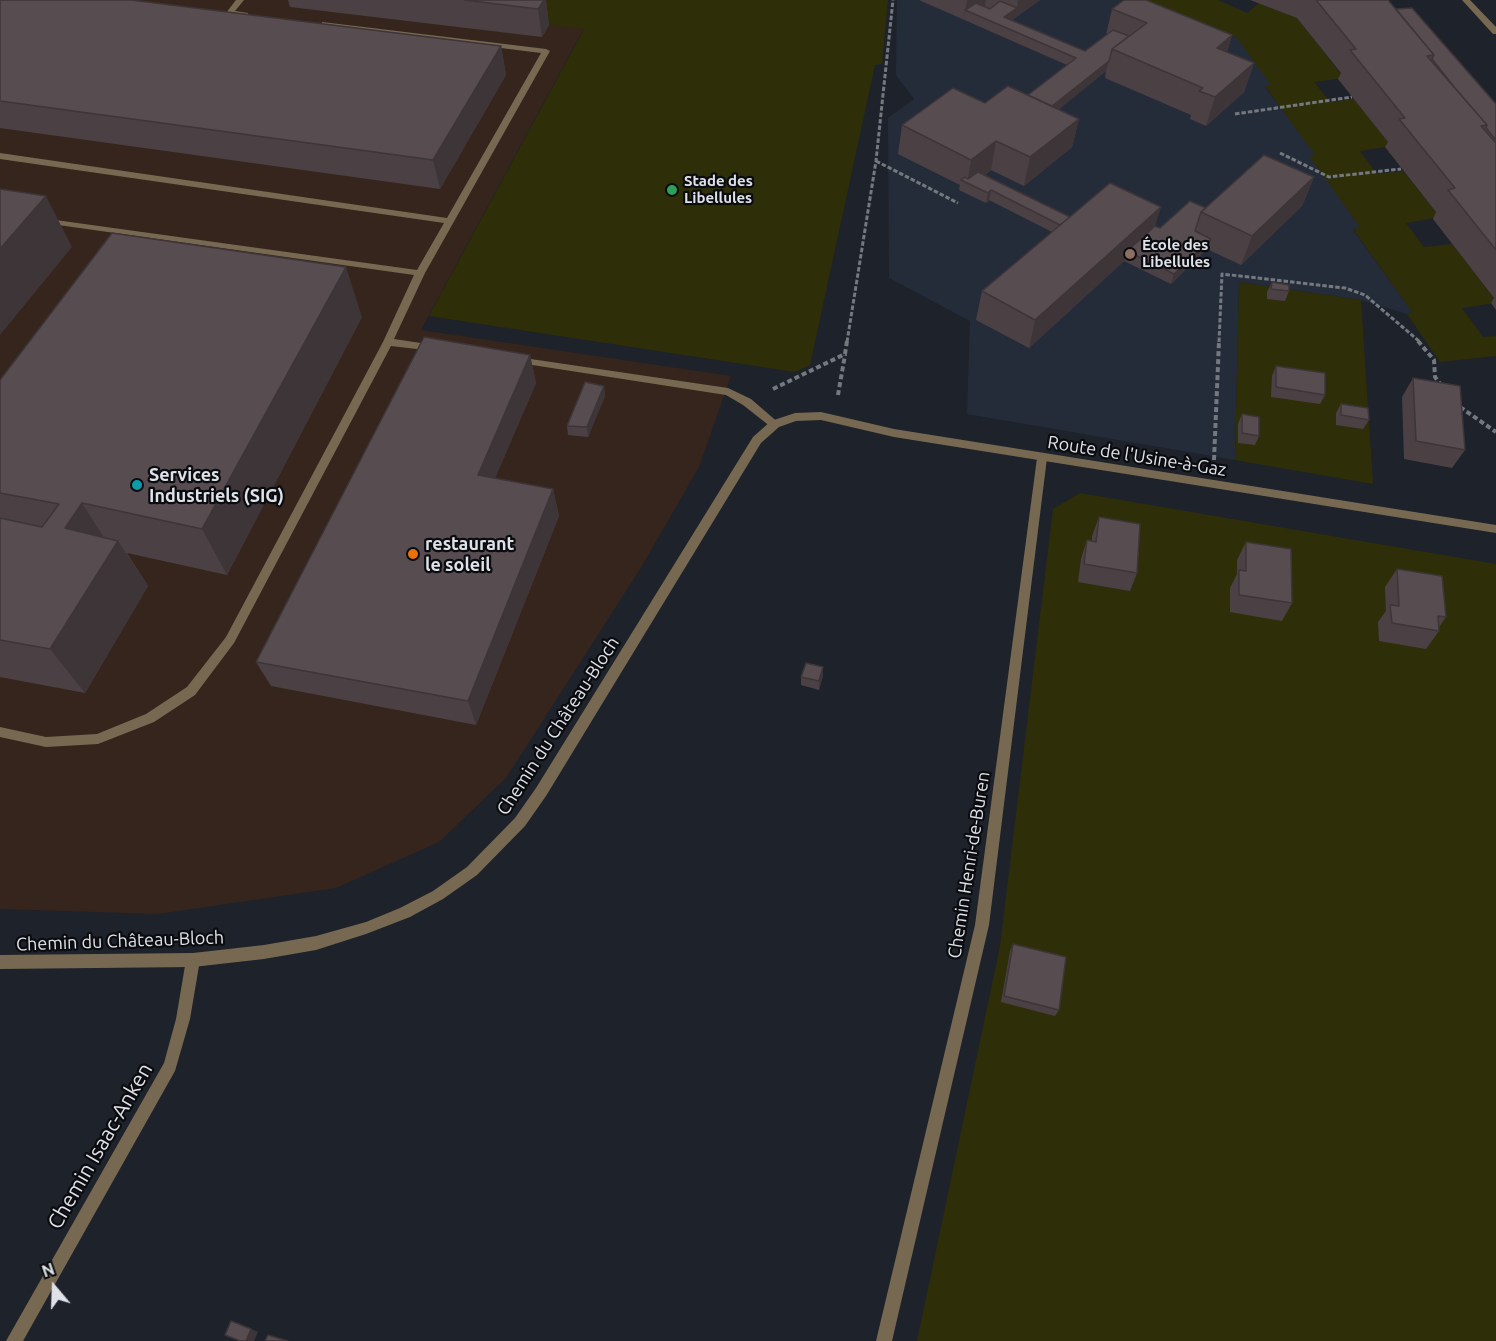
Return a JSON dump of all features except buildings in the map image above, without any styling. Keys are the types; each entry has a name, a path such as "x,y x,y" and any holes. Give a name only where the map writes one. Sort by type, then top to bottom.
{"street":[{"path":"240,0 230,13 253,16"},
{"path":"1466,0 1496,32"},
{"path":"0,732 46,742 98,739 150,718 191,691 230,640 388,342 420,273 546,51 312,23"},
{"path":"0,156 449,221"},
{"path":"35,219 420,273"},
{"path":"111,240 118,230"},
{"path":"388,342 443,350"},
{"path":"511,360 728,392 747,402 775,424"},
{"name":"Route de l'Usine-à-Gaz","path":"775,424 795,417 821,416 894,433 1042,458 1496,529"},
{"name":"Chemin du Château-Bloch","path":"0,962 193,960 264,952 316,943 366,928 405,913 438,895 472,871 520,822 541,792 757,440 775,424"},
{"name":"Chemin Henri-de-Buren","path":"884,1341 982,925 1042,458"},
{"name":"Chemin Isaac-Anken","path":"14,1341 170,1065 183,1019 193,960"}],"path":[{"path":"838,398 876,161 893,0"},
{"path":"1235,114 1353,97"},
{"path":"1280,153 1329,177 1401,169"},
{"path":"876,161 958,203"},
{"path":"1214,464 1222,274 1345,288 1365,295 1414,335 1434,360 1435,377 1447,394"},
{"path":"747,402 845,354"},
{"path":"1453,402 1496,432"}],"shaded area":[{"path":"0,0 349,0 584,28 421,330 731,376 699,467 642,566 506,778 439,842 336,888 158,914 0,909"},
{"name":"Stade des Libellules","path":"349,0 888,0 882,64 875,65 810,365 795,372 429,316 584,29"},
{"name":"École des Libellules","path":"897,0 1145,0 1237,37 1272,85 1265,87 1316,155 1310,156 1361,228 1353,230 1413,313 1407,314 1361,300 1239,282 1235,460 967,414 970,321 889,278 888,118 914,99 896,75"},
{"path":"1145,0 1218,0 1247,13 1259,3 1297,18 1344,78 1314,82 1330,102 1354,99 1391,146 1360,151 1377,174 1403,171 1440,217 1406,223 1424,247 1452,244 1496,301 1496,303 1462,308 1483,337 1496,336 1496,356 1440,362 1407,314 1412,312 1353,229 1360,227 1309,156 1315,155 1265,86 1271,85 1237,38"},
{"path":"1239,282 1361,300 1373,484 1235,460"},
{"path":"1080,493 1496,564 1496,1341 917,1341 1000,946 1053,509"}],"place":[{"name":"Stade des Libellules","path":"672,190"},
{"name":"École des Libellules","path":"1130,254"},
{"name":"Services Industriels (SIG)","path":"137,485"},
{"name":"restaurant le soleil","path":"413,554"}]}
